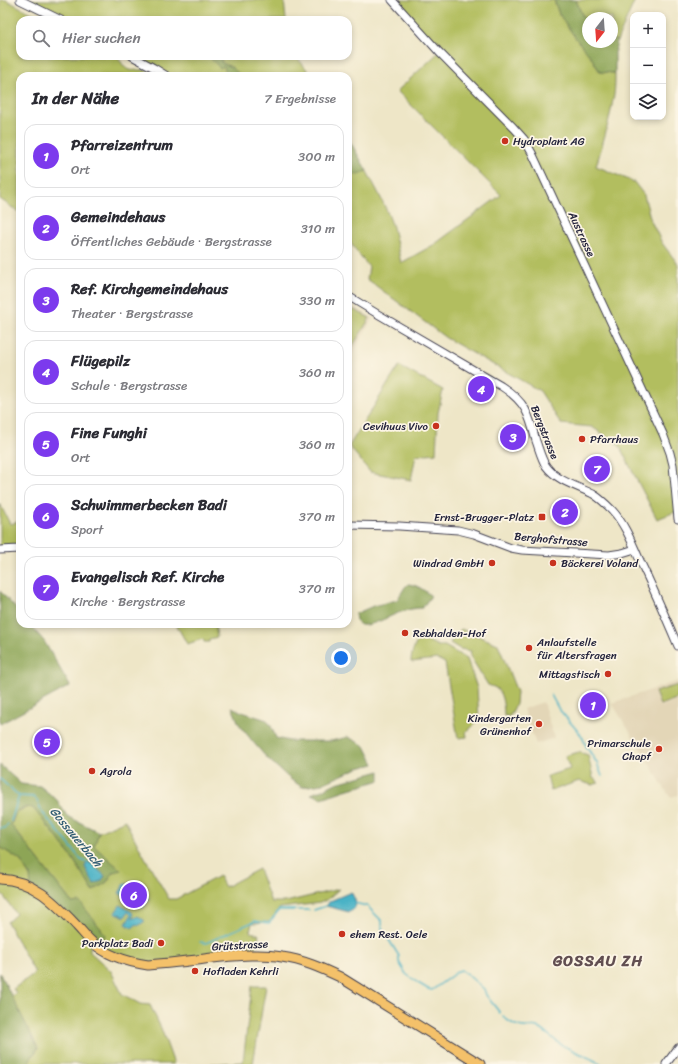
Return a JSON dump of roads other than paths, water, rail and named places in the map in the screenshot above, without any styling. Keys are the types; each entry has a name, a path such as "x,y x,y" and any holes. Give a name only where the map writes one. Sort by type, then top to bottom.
{"main road":[{"name":"Grütstrasse","path":"0,879 31,886 49,898 61,909 92,942 106,952 133,963 148,965 243,955 281,956 300,960 340,977 480,1064"}],"street":[{"path":"20,0 52,16"},
{"name":"Austrasse","path":"392,0 439,52 514,128 524,139 532,153 668,446 673,465 678,519"},
{"path":"139,60 160,72"},
{"name":"Bergstrasse","path":"352,298 501,386 515,396 523,405 529,416 540,453 547,467 559,478 594,495 606,504 619,518 635,549 678,646"},
{"name":"Berghofstrasse","path":"352,525 399,526 458,530 522,550 609,555 635,549"},
{"path":"0,550 16,548"},
{"path":"666,1064 678,1048"}],"water":[{"path":"87,862 92,864 105,876 101,881 94,884 85,867"},
{"path":"125,883 149,898 143,908 119,893"},
{"path":"351,892 356,904 349,912 326,906 330,901"},
{"path":"120,905 132,912 132,918 138,916 145,921 132,928 126,924 131,915 128,912 125,917 115,913"}],"waterway":[{"path":"551,695 558,708 582,736 586,746 597,763 602,776"},
{"name":"Gossauerbach","path":"0,779 19,796 34,797 37,800 42,812 81,860 87,862 88,864"},
{"path":"11,821 19,796"},
{"path":"0,828 5,828 8,824"},
{"name":"Gossauerbach","path":"354,903 367,906 382,921 382,929 399,956 399,962 406,974 418,983 432,990 461,970 484,989 486,995 500,1013"},
{"name":"Gossauerbach","path":"314,910 326,906"},
{"name":"Gossauerbach","path":"200,942 206,943 255,921 269,923 279,910 309,910"},
{"name":"Gossauerbach","path":"503,1016 505,1019 518,1026 537,1027 562,1045 601,1064"}],"place":[{"name":"Hydroplant AG","path":"505,141"},
{"name":"Flügepilz","path":"481,389"},
{"name":"Cevihuus Vivo","path":"436,426"},
{"name":"Ref. Kirchgemeindehaus","path":"513,437"},
{"name":"Pfarrhaus","path":"582,439"},
{"name":"Evangelisch Ref. Kirche","path":"597,469"},
{"name":"Gemeindehaus","path":"565,512"},
{"name":"Ernst-Brugger-Platz","path":"542,517"},
{"name":"Windrad GmbH","path":"492,563"},
{"name":"Bäckerei Voland","path":"553,563"},
{"name":"Rebhalden-Hof","path":"405,633"},
{"name":"Anlaufstelle für Altersfragen","path":"529,648"},
{"name":"Mittagstisch","path":"608,674"},
{"name":"Pfarreizentrum","path":"593,705"},
{"name":"Kindergarten Grünenhof","path":"539,724"},
{"name":"Fine Funghi","path":"47,742"},
{"name":"Primarschule Chapf","path":"659,749"},
{"name":"Agrola","path":"92,771"},
{"name":"Schwimmerbecken Badi","path":"134,895"},
{"name":"ehem Rest. Oele","path":"342,934"},
{"name":"Parkplatz Badi","path":"161,943"},
{"name":"Hofladen Kehrli","path":"195,971"}],"district":[{"name":"GOSSAU ZH","path":"598,961"}]}
